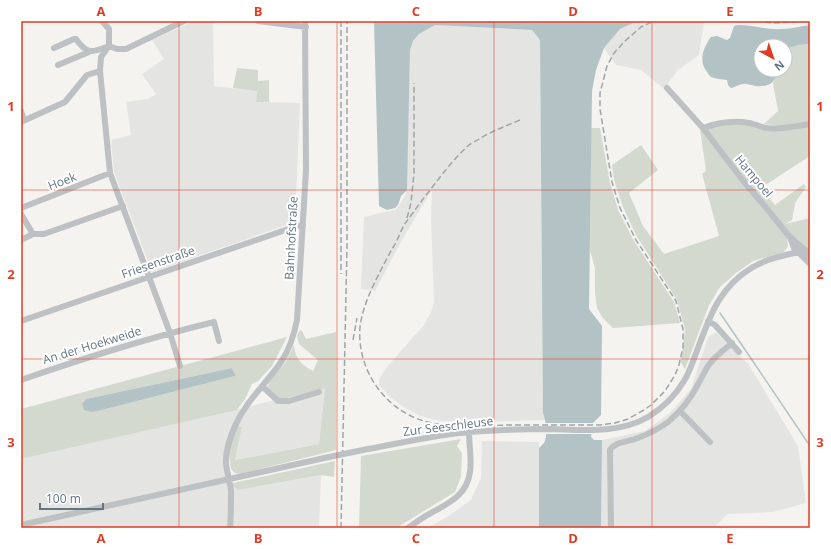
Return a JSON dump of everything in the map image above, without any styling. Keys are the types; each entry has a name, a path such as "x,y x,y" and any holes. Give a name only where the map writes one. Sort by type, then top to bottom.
{"street":[{"path":"102,21 109,29 109,46 101,57 100,71 110,173 170,333 180,366"},
{"path":"58,65 89,52 109,46 117,49 126,49 184,21"},
{"name":"Bahnhofstraße","path":"230,528 231,490 226,463 227,449 235,426 243,411 282,361 295,332 303,225 306,170 305,24 258,21"},
{"path":"54,48 76,39 89,52"},
{"path":"21,111 23,121 65,102 87,75 100,71"},
{"name":"Hampoel","path":"668,88 703,128 744,182 789,236 808,250 810,257"},
{"path":"703,128 723,122 747,123 766,128 784,129 810,124"},
{"name":"Hoek","path":"21,208 110,173"},
{"path":"21,240 33,234 44,234 123,206"},
{"path":"21,214 33,234"},
{"name":"Friesenstraße","path":"21,321 303,225"},
{"name":"Hampoel","path":"789,236 794,248 810,264"},
{"name":"Zur Seeschleuse","path":"21,525 328,457 435,436 504,430 600,430 620,428 638,422 657,411 671,399 685,380 714,307 728,287 753,267 770,259 808,250"},
{"path":"708,321 715,325 739,352"},
{"name":"An der Hoekweide","path":"21,380 170,333 214,322 219,341"},
{"path":"610,527 610,450 617,444 637,438 658,428 680,411 693,393 707,367 732,343"},
{"path":"262,386 278,401 289,401 319,392"},
{"path":"680,411 710,442"},
{"path":"408,528 461,494 470,475 469,432"}],"shaded area":[{"path":"194,21 213,21 214,86 257,91 256,102 300,103 295,222 152,272 114,172 111,140 131,135 126,102 148,99 156,94 142,74 164,59 152,40"},
{"path":"374,21 637,21 620,29 604,48 596,70 592,91 589,309 602,326 601,415 593,423 591,437 594,440 602,440 601,528 539,528 539,448 544,443 546,432 546,424 543,413 540,40 532,30 435,25 419,34 413,41 410,50 407,190 401,196 398,205 395,208 387,210 379,206"},
{"path":"637,21 704,21 699,55 678,70 664,89 641,70 616,65 604,48 620,29"},
{"path":"435,25 532,30 540,40 543,413 546,420 477,422 441,421 418,415 402,406 390,397 379,385 379,379 387,367 424,325 432,310 434,301 431,218 432,190 402,240 375,291 361,289 364,217 397,209 406,194 410,50 413,41 419,34"},
{"path":"738,25 789,29 810,25 810,44 793,47 793,38 753,38 753,78 775,79 770,84 764,86 744,84 731,88 728,85 727,80 710,76 703,65 702,57 704,49 711,37 717,36 727,40 730,38 734,26"},
{"path":"810,44 810,121 783,126 764,124 778,111 773,83 775,78 793,78 793,47"},
{"path":"237,68 258,70 258,81 269,80 269,102 256,102 257,91 233,88"},
{"path":"724,124 747,125 766,130 810,126 810,156 761,188 775,205 804,184 806,187 795,203 792,220 785,224 810,218 810,247 805,248 787,238 788,246 784,252 753,261 720,287 709,305 685,369 681,363 685,329 677,300 636,235 623,207 614,180 612,165 641,145 658,170 629,193 643,226 664,254 719,236 702,174 706,171 700,129 703,131 713,126"},
{"path":"591,128 600,128 610,183 618,210 634,241 674,302 680,323 613,328 602,317 597,308 595,293 595,268 590,251"},
{"path":"300,330 306,339 336,332 336,450 240,474 235,473 231,469 230,452 237,426 242,427 235,460 319,444 325,388 278,400 270,391 268,386 270,380 285,363 294,345 299,361 313,371 318,360 299,344 297,336"},
{"path":"716,332 749,365 798,446 806,503 773,512 727,514 714,528 601,528 602,440 645,431 670,413 691,389 708,337"},
{"path":"287,337 272,366 258,381 252,384 245,399 237,410 21,459 21,409","holes":["232,368 235,376 98,411 92,412 82,402 86,399"]},
{"path":"232,368 235,376 98,411 92,412 84,410 82,403 86,399"},
{"path":"325,387 319,444 235,460 242,427 229,461 233,486 238,490 321,475 319,528 21,528 21,459 236,410"},
{"path":"461,439 457,446 462,453 461,477 455,492 401,525 399,528 359,528 361,456"},
{"path":"482,441 539,442 539,528 427,528 447,517 471,500 481,478"},
{"path":"335,461 334,477 321,475 238,490 233,486 233,483"}],"pier":[{"path":"544,423 596,423 593,434 543,434"}],"waterway":[{"path":"720,313 810,446"}],"railway":[{"path":"341,21 341,274"},
{"path":"341,528 347,247 347,21"},
{"path":"520,120 469,145 443,173 404,225 368,297 362,317 360,341 366,367 380,391 389,401 411,416 434,423 458,426 600,425 628,419 651,405 665,391 675,375 683,347 683,329 676,301 636,240 620,208 612,182 600,109 600,93 607,66 614,53 641,27 654,21"},
{"path":"756,21 774,23 810,21"},
{"path":"407,218 411,203 414,173 414,83"},
{"path":"353,340 357,318"}]}
